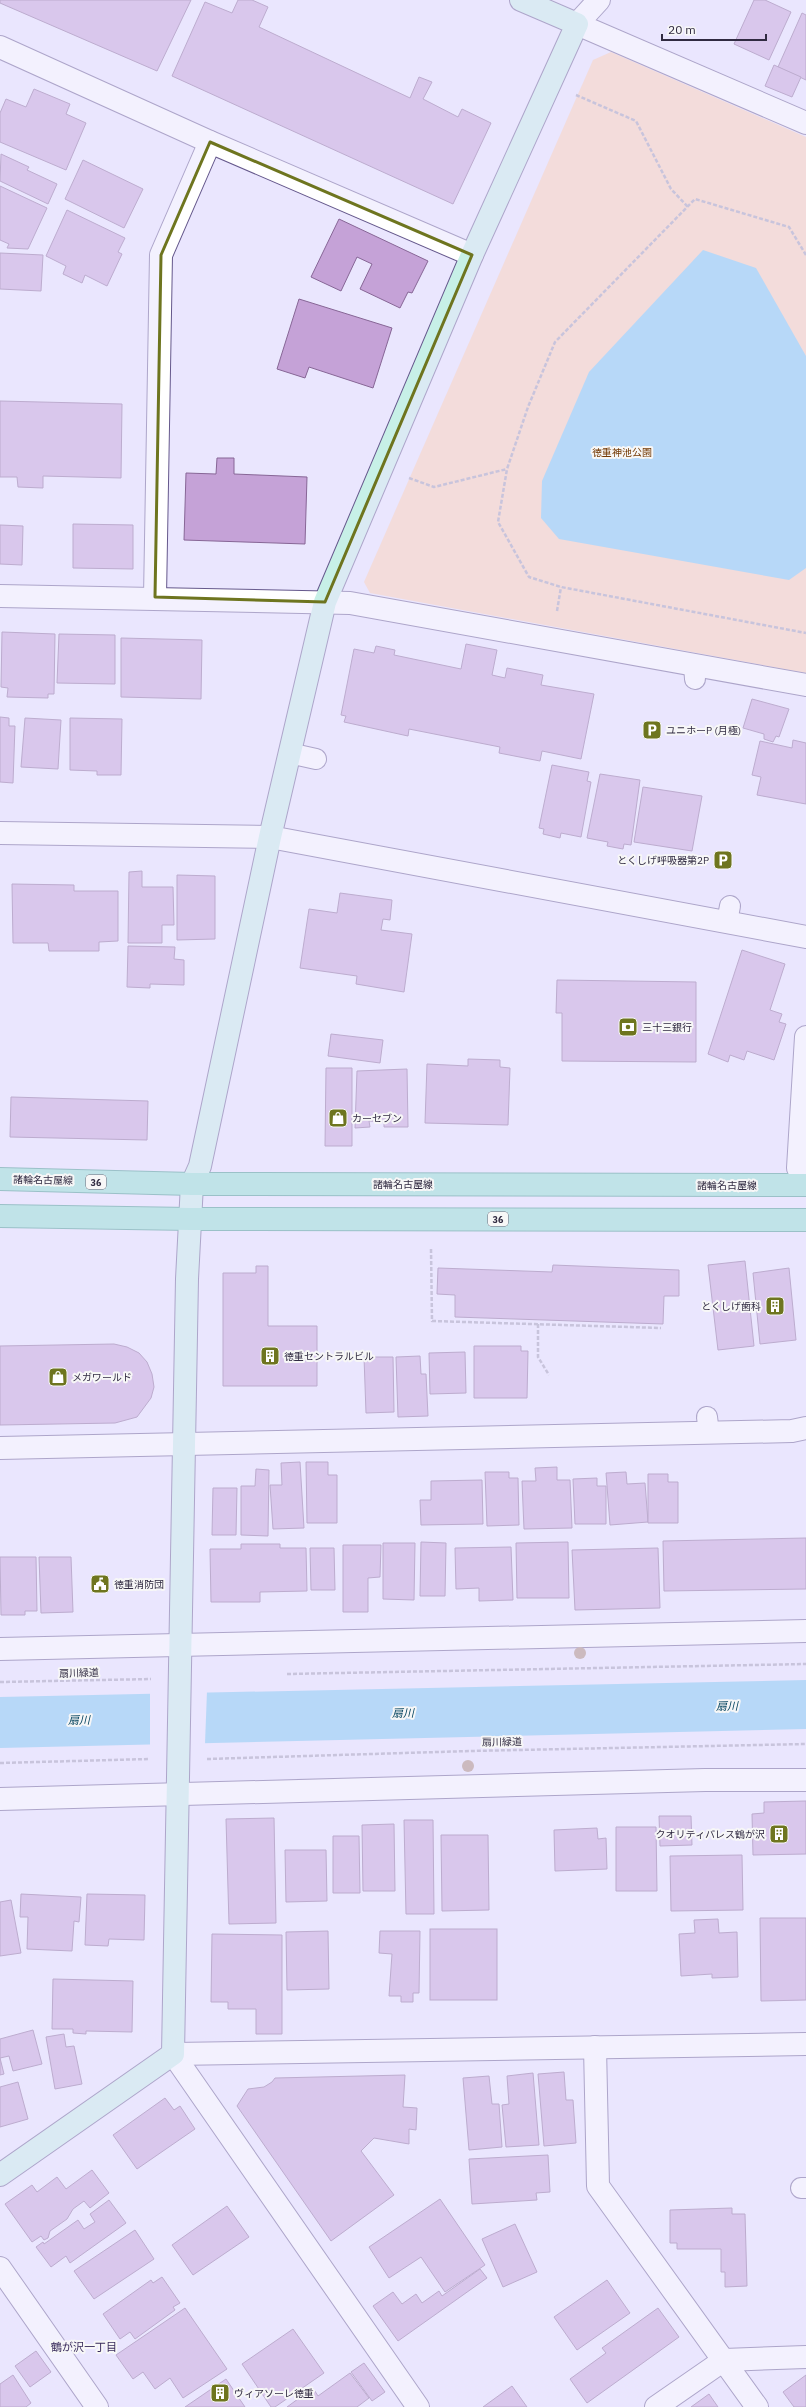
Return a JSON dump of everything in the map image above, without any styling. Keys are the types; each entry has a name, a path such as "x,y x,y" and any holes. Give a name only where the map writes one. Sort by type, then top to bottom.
{"main road":[{"name":"諸輪名古屋線","path":"0,1179 192,1184 806,1184"},
{"name":"36","path":"0,1216 190,1219 806,1220"}],"street":[{"path":"521,0 806,123"},
{"path":"418,2407 173,2054 181,1684 184,1442 192,1184 200,1166 270,837 325,602 472,255 577,24 599,0"},
{"path":"0,47 210,142 472,255"},
{"path":"155,598 161,255 210,142"},
{"path":"0,596 325,602 369,606 694,672 806,685"},
{"path":"0,833 270,837 728,914 806,937"},
{"path":"806,1037 798,1168 806,1184"},
{"path":"0,1448 708,1425 792,1431 806,1428"},
{"path":"0,1649 806,1631"},
{"path":"0,1799 705,1780 806,1780"},
{"path":"0,2176 173,2054 806,2044"},
{"path":"595,2047 598,2186 724,2360 756,2407"},
{"path":"0,2268 97,2407"},
{"path":"656,2407 724,2360 806,2357"}],"lane":[{"path":"289,754 316,759"}],"path":[{"path":"579,96 636,121 671,189 688,207"},
{"path":"806,255 789,227 695,199 555,342 528,407 506,469 498,522 529,577 561,587 806,633"},
{"path":"409,478 434,487 506,469"},
{"path":"560,597 561,587"},
{"path":"431,1247 432,1321 661,1328"},
{"path":"538,1324 538,1356 549,1375"},
{"path":"283,1674 806,1664"},
{"name":"扇川緑道","path":"0,1682 158,1678"},
{"name":"扇川緑道","path":"203,1759 481,1750 806,1744"},
{"path":"0,1763 156,1759"}],"highlighted area":[{"path":"210,142 472,255 325,602 155,597 161,255"}],"green space":[{"name":"徳重神池公園","path":"611,52 806,137 806,673 370,593 364,582 593,60"}],"water":[{"path":"703,250 756,268 806,356 806,568 789,580 559,539 541,518 542,481 589,372"},
{"name":"扇川","path":"806,1680 806,1729 0,1748 0,1697"}],"pier":[{"path":"150,1691 207,1691 205,1744 150,1747"}],"building":[{"path":"0,0 191,0 157,71 0,3"},
{"path":"238,0 252,0 268,7 259,27 410,98 419,77 432,82 423,99 458,117 462,109 491,123 453,204 172,76 205,2 232,13"},
{"path":"754,0 765,0 791,12 769,60 734,44"},
{"path":"802,13 806,15 806,80 778,67"},
{"path":"774,65 801,77 792,97 765,86"},
{"path":"34,89 70,104 66,114 86,123 66,170 0,142 0,113 6,99 26,107"},
{"path":"1,154 29,167 27,170 57,184 48,204 0,181"},
{"path":"83,160 143,189 124,228 65,199"},
{"path":"0,186 47,208 28,249 7,248 9,244 0,240"},
{"path":"67,210 125,238 118,252 122,254 107,286 85,275 82,283 63,274 66,266 46,256"},
{"path":"339,219 428,261 412,293 408,292 400,308 360,289 372,264 357,257 341,291 311,277"},
{"path":"0,253 43,255 41,291 0,289"},
{"path":"299,299 392,328 373,388 309,367 305,378 277,369"},
{"path":"0,401 122,404 121,478 43,476 43,488 18,487 17,477 0,477"},
{"path":"217,458 234,458 234,474 307,477 305,544 184,540 186,473 216,474"},
{"path":"73,524 133,525 133,569 73,568"},
{"path":"0,525 23,526 22,565 0,564"},
{"path":"2,632 55,634 54,694 48,694 48,698 7,697 8,688 1,687"},
{"path":"59,634 115,635 115,684 57,683"},
{"path":"121,638 202,640 201,699 121,697"},
{"path":"466,644 497,650 492,675 505,678 507,668 543,675 541,685 594,694 581,759 542,751 540,761 499,753 500,747 409,729 408,736 344,722 346,716 341,715 354,649 374,653 376,646 395,650 394,655 461,669"},
{"path":"752,699 789,709 779,737 776,736 773,742 764,739 764,734 743,728"},
{"path":"0,717 9,718 9,726 15,726 13,783 0,782"},
{"path":"25,718 61,720 58,769 21,767"},
{"path":"70,718 122,719 121,775 97,775 97,771 70,770"},
{"path":"793,740 806,743 806,804 757,795 761,777 752,775 760,741 792,748"},
{"path":"552,765 589,772 587,781 591,782 581,837 561,833 560,838 543,834 544,829 539,828"},
{"path":"600,774 640,780 631,845 624,844 623,849 607,846 608,842 587,838"},
{"path":"643,787 702,796 692,851 634,842"},
{"path":"142,871 142,887 173,887 174,925 162,925 162,943 128,943 129,872"},
{"path":"177,875 215,876 215,939 177,940"},
{"path":"12,884 74,885 74,891 118,891 118,941 99,942 99,951 49,951 48,943 13,943"},
{"path":"340,893 392,900 390,920 383,919 381,930 412,934 404,992 356,984 357,976 300,968 309,909 337,913"},
{"path":"128,946 175,947 174,959 184,960 184,985 150,984 150,988 127,987"},
{"path":"742,950 785,964 770,1010 782,1014 779,1022 786,1024 774,1060 747,1051 744,1060 730,1055 728,1062 708,1054"},
{"path":"557,980 696,982 696,1062 562,1061 562,1013 556,1013"},
{"path":"331,1034 383,1040 380,1063 328,1056"},
{"path":"468,1059 500,1060 500,1067 510,1068 508,1125 425,1123 427,1064 468,1066"},
{"path":"326,1068 352,1068 352,1146 325,1146"},
{"path":"407,1069 408,1127 384,1127 384,1122 369,1121 370,1127 355,1128 357,1071"},
{"path":"11,1097 148,1101 147,1140 10,1137"},
{"path":"745,1261 754,1346 718,1350 708,1265"},
{"path":"553,1265 679,1270 679,1296 664,1296 663,1324 455,1317 455,1295 437,1294 438,1268 552,1272"},
{"name":"徳重セントラルビル","path":"256,1266 268,1266 268,1326 317,1326 317,1386 223,1386 223,1273 256,1273"},
{"name":"とくしげ歯科","path":"789,1268 796,1340 760,1344 753,1273"},
{"path":"114,1344 127,1347 139,1353 147,1362 152,1374 154,1387 151,1398 137,1417 115,1423 0,1425 0,1346"},
{"path":"474,1346 521,1346 521,1351 528,1351 527,1398 474,1398"},
{"path":"465,1352 466,1393 430,1394 429,1353"},
{"path":"420,1356 421,1374 426,1374 428,1416 398,1417 396,1357"},
{"path":"364,1357 393,1357 394,1412 366,1413"},
{"path":"300,1462 304,1528 273,1529 270,1485 282,1485 281,1463"},
{"path":"306,1462 328,1462 328,1475 337,1475 337,1523 307,1523"},
{"path":"557,1467 557,1480 570,1480 572,1528 524,1529 522,1481 536,1481 535,1468"},
{"path":"256,1469 269,1470 268,1536 241,1535 241,1486 255,1486"},
{"path":"485,1472 509,1472 509,1478 518,1478 519,1525 487,1526"},
{"path":"626,1472 627,1484 645,1483 648,1522 610,1525 606,1473"},
{"path":"648,1474 668,1474 668,1482 678,1482 678,1523 648,1523"},
{"path":"597,1478 597,1486 606,1486 606,1524 575,1524 573,1479"},
{"path":"482,1480 483,1524 421,1525 420,1500 431,1500 431,1481"},
{"path":"213,1488 237,1488 236,1535 212,1535"},
{"path":"806,1538 806,1589 664,1591 663,1541"},
{"path":"421,1542 446,1543 445,1596 420,1596"},
{"path":"568,1542 569,1598 517,1598 516,1543"},
{"path":"383,1543 415,1543 414,1600 383,1599"},
{"path":"241,1544 280,1544 280,1548 306,1548 307,1591 260,1592 260,1602 211,1602 210,1549 241,1549"},
{"path":"343,1545 381,1545 380,1577 368,1578 368,1612 343,1612"},
{"path":"511,1547 513,1600 479,1601 479,1588 456,1589 455,1548"},
{"path":"310,1548 334,1548 335,1590 311,1590"},
{"path":"658,1548 660,1608 575,1610 572,1550"},
{"path":"0,1557 36,1557 37,1611 25,1611 25,1615 1,1615"},
{"path":"39,1557 71,1557 73,1612 41,1613"},
{"name":"クオリティパレス鶴が沢","path":"806,1801 806,1854 753,1855 752,1814 764,1813 764,1802"},
{"path":"659,1816 691,1816 692,1845 660,1846"},
{"path":"274,1818 276,1923 229,1924 226,1819"},
{"path":"404,1820 433,1820 434,1914 406,1914"},
{"path":"394,1824 395,1891 363,1891 362,1825"},
{"path":"616,1827 656,1827 657,1891 616,1891"},
{"path":"597,1828 598,1839 606,1838 607,1869 555,1871 554,1830"},
{"path":"441,1835 488,1835 489,1910 442,1911"},
{"path":"333,1836 359,1836 360,1893 333,1893"},
{"path":"285,1850 326,1850 327,1901 286,1902"},
{"path":"742,1855 743,1910 671,1911 670,1856"},
{"path":"21,1894 81,1897 79,1922 74,1921 72,1951 27,1949 28,1917 20,1917"},
{"path":"87,1894 145,1895 144,1940 109,1939 108,1946 85,1945"},
{"path":"11,1900 21,1953 0,1956 0,1902"},
{"path":"760,1918 806,1918 806,2000 761,2001"},
{"path":"718,1919 719,1933 737,1932 738,1977 712,1978 712,1974 681,1976 679,1934 695,1933 694,1920"},
{"path":"430,1929 497,1929 497,2000 430,2000"},
{"path":"328,1931 329,1989 287,1990 286,1932"},
{"path":"380,1931 420,1931 419,1993 413,1993 413,2002 401,2002 401,1996 389,1996 392,1954 379,1953"},
{"path":"212,1934 282,1935 282,2034 256,2034 256,2009 228,2009 228,2002 211,2002"},
{"path":"53,1979 133,1981 132,2032 86,2031 86,2034 73,2033 73,2029 52,2029"},
{"path":"33,2030 42,2064 13,2071 9,2056 0,2058 0,2039"},
{"path":"64,2034 66,2047 74,2046 82,2084 55,2089 46,2037"},
{"path":"0,2058 4,2074 0,2075"},
{"path":"564,2072 566,2100 573,2100 576,2143 544,2146 538,2074"},
{"path":"533,2073 539,2145 506,2147 502,2105 509,2104 507,2076"},
{"path":"405,2075 403,2107 417,2108 416,2130 409,2129 409,2144 374,2138 361,2151 394,2195 331,2241 237,2106 248,2089 264,2087 275,2078"},
{"path":"489,2076 492,2104 499,2104 502,2147 469,2150 463,2078"},
{"path":"18,2082 28,2119 0,2127 0,2087"},
{"path":"165,2098 174,2110 180,2106 195,2129 137,2169 113,2135"},
{"path":"548,2155 550,2192 536,2193 537,2200 472,2204 469,2159"},
{"path":"92,2170 109,2193 90,2208 84,2201 73,2209 67,2219 50,2231 48,2238 44,2240 41,2236 32,2242 5,2204 32,2185 37,2192 57,2177 66,2189"},
{"path":"440,2199 485,2265 445,2292 421,2257 389,2278 369,2247"},
{"path":"109,2200 126,2223 70,2263 66,2256 51,2267 36,2247 43,2242 44,2244 78,2220 84,2229 95,2222 90,2214"},
{"path":"227,2206 249,2237 193,2275 172,2245"},
{"path":"732,2208 732,2214 745,2214 747,2286 725,2287 725,2272 721,2272 721,2249 677,2249 677,2243 670,2243 670,2210"},
{"path":"515,2224 537,2272 503,2287 482,2239"},
{"path":"135,2230 154,2259 94,2299 74,2271"},
{"path":"480,2269 487,2278 398,2341 373,2306 393,2292 402,2304 416,2294 422,2303 439,2291 442,2296"},
{"path":"162,2277 180,2303 173,2307 175,2310 135,2339 130,2332 120,2339 103,2314 151,2280 153,2283"},
{"path":"607,2280 630,2313 577,2350 554,2317"},
{"path":"185,2308 227,2369 183,2398 170,2378 155,2389 143,2372 133,2379 116,2355"},
{"path":"658,2308 679,2337 587,2403 570,2379 606,2353 602,2348"},
{"path":"293,2329 324,2373 275,2407 271,2407 242,2364"},
{"path":"36,2351 51,2372 30,2387 15,2366"},
{"path":"364,2363 385,2392 372,2401 351,2372"},
{"path":"350,2373 369,2398 357,2407 287,2407 313,2388 318,2396"},
{"path":"13,2375 31,2403 26,2407 0,2407 0,2384"},
{"path":"806,2375 806,2407 794,2407 783,2392"},
{"name":"ヴィアソーレ徳重","path":"226,2379 245,2407 185,2407"},
{"path":"512,2386 527,2407 483,2407"},
{"path":"709,2394 718,2407 691,2407"}],"place":[{"name":"ユニホーP (月極)","path":"652,730"},
{"name":"とくしげ呼吸器第2P","path":"723,860"},
{"name":"三十三銀行","path":"628,1027"},
{"name":"カーセブン","path":"338,1118"},
{"name":"とくしげ歯科","path":"775,1306"},
{"name":"徳重セントラルビル","path":"270,1356"},
{"name":"メガワールド","path":"58,1377"},
{"name":"徳重消防団","path":"100,1584"},
{"name":"クオリティパレス鶴が沢","path":"779,1834"},
{"name":"ヴィアソーレ徳重","path":"220,2393"}],"district":[{"name":"鶴が沢一丁目","path":"84,2347"}]}
